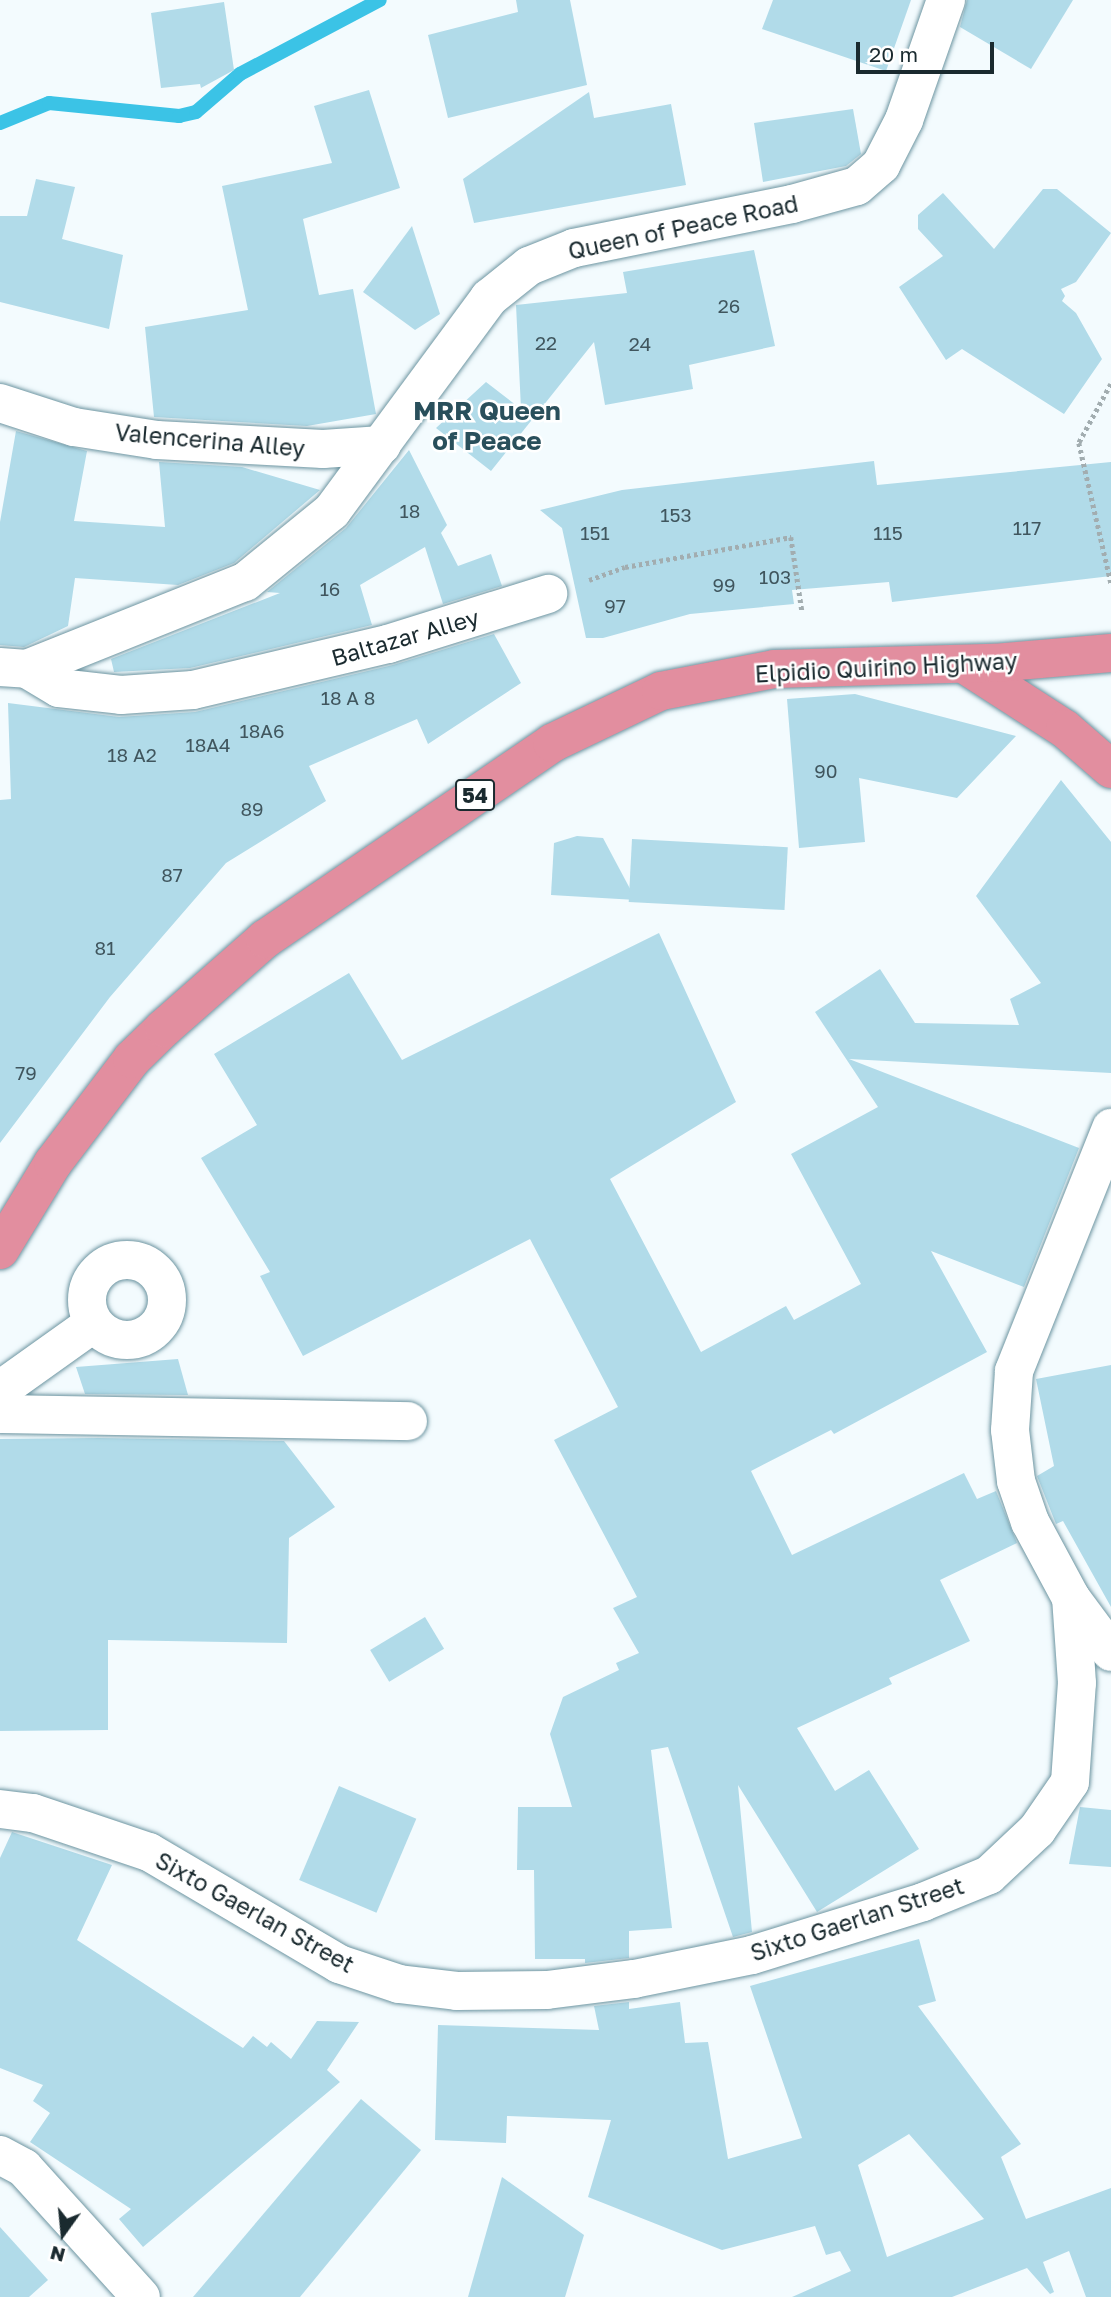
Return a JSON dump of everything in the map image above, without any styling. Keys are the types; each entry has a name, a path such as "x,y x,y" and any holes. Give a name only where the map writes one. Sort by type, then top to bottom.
{"highway":[{"name":"Elpidio Quirino Highway","path":"0,1250 53,1163 132,1059 164,1028 265,939 552,743 661,691 774,669 964,664 1111,653"},
{"path":"964,664 1065,729 1111,769"}],"street":[{"name":"Queen of Peace Road","path":"13,668 245,582 332,511 489,298 529,266 574,248 792,204 857,186 881,165 904,120 946,0"},
{"name":"Valencerina Alley","path":"0,403 74,427 157,440 323,449 382,445"},
{"name":"Baltazar Alley","path":"13,668 59,688 121,695 193,690 388,644 548,594"},
{"name":"Sixto Gaerlan Street","path":"0,1809 33,1813 149,1852 339,1964 399,1984 457,1991 547,1990 634,1979 752,1955 923,1902 989,1874 1037,1830 1070,1783 1077,1683 1071,1598 1030,1522 1016,1481 1010,1430 1014,1371 1111,1128"},
{"path":"0,1390 94,1322"},
{"path":"0,1414 408,1421"},
{"path":"1071,1598 1111,1651"},
{"path":"0,2155 24,2168 141,2297"}],"path":[{"path":"1111,384 1079,443 1111,583"},
{"path":"548,594 625,567 791,537 802,611"}],"building":[{"path":"516,0 570,0 587,85 448,118 428,35 518,12"},
{"path":"773,0 911,0 886,71 762,29"},
{"path":"967,0 1073,0 1031,69 960,27"},
{"path":"224,2 234,70 201,88 200,84 161,88 151,13"},
{"path":"369,90 400,188 303,219 319,295 353,289 376,414 307,426 154,417 145,327 248,310 222,186 332,163 314,106"},
{"path":"589,92 594,118 671,104 686,185 474,223 463,179"},
{"path":"853,109 861,154 846,166 763,182 754,123"},
{"path":"36,179 75,187 62,239 123,255 109,329 0,302 0,216 27,216"},
{"path":"1043,189 1057,189 1111,233 1076,282 1061,289 1065,296 1062,301 1076,313 1102,359 1064,414 962,349 946,360 899,287 943,256 918,229 918,215 943,193 994,249"},
{"path":"412,226 440,314 415,330 363,292"},
{"path":"754,250 775,346 689,365 693,389 605,405 594,342 491,471 436,428 486,382 521,409 516,305 627,293 623,272"},
{"path":"16,431 87,451 74,521 165,527 159,462 242,467 320,490 234,563 178,585 75,578 68,626 24,647 0,645 0,522"},
{"path":"409,450 447,525 441,533 458,566 491,554 502,586 443,604 425,547 360,585 372,625 190,668 114,672 111,659 280,593 267,592 346,528"},
{"path":"874,461 877,485 1111,462 1111,576 892,602 889,582 792,590 794,604 690,614 603,638 586,638 562,528 540,510 622,490"},
{"path":"494,634 521,683 428,744 417,719 309,766 326,801 226,863 110,997 0,1143 0,800 11,799 8,703 119,717 195,712 393,665"},
{"path":"855,694 1016,736 957,798 859,778 865,842 799,848 787,699"},
{"path":"1061,780 1111,842 1111,1073 849,1059 1079,1148 1024,1287 931,1251 987,1352 834,1434 831,1430 751,1471 792,1555 964,1473 977,1499 996,1491 1017,1543 940,1580 970,1641 889,1678 892,1684 797,1728 835,1791 869,1770 919,1849 817,1912 738,1785 752,1932 733,1937 668,1747 651,1750 672,1928 629,1931 629,1958 585,1963 585,1959 535,1959 534,1870 517,1870 518,1807 572,1807 550,1734 563,1697 619,1670 616,1663 639,1653 613,1608 637,1597 554,1440 618,1407 530,1239 303,1356 260,1276 270,1272 201,1158 257,1125 214,1054 349,973 402,1060 659,933 736,1102 610,1179 701,1352 786,1306 794,1320 861,1284 791,1154 878,1107 815,1012 880,969 915,1023 1019,1025 1010,999 1041,983 976,896"},
{"path":"577,836 603,838 636,900 551,895 554,843"},
{"path":"632,839 788,847 784,910 629,902"},
{"path":"178,1359 188,1395 85,1394 76,1367"},
{"path":"1111,1365 1111,1607 1063,1521 1056,1524 1037,1476 1054,1466 1036,1379"},
{"path":"0,1439 284,1441 335,1507 289,1538 287,1643 108,1640 108,1730 0,1731"},
{"path":"425,1617 444,1649 389,1682 370,1650"},
{"path":"339,1786 416,1819 376,1913 299,1880"},
{"path":"1080,1807 1111,1810 1111,1867 1069,1864"},
{"path":"12,1832 112,1865 77,1940 243,2048 253,2036 267,2047 271,2042 291,2059 317,2021 359,2022 327,2070 340,2082 143,2247 119,2219 131,2209 30,2142 50,2113 33,2101 43,2085 0,2068 0,1858"},
{"path":"919,1939 936,2001 918,2006 1021,2144 1001,2157 1026,2219 1111,2188 1111,2297 1086,2297 1069,2251 1043,2262 1054,2292 1050,2294 1027,2268 952,2297 792,2297 851,2271 840,2251 826,2255 815,2226 722,2250 588,2197 611,2120 507,2116 506,2143 435,2140 438,2025 599,2030 594,2006 629,2002 629,2009 680,2002 685,2043 708,2042 728,2159 802,2138 750,1986","holes":["909,2134 984,2219 887,2257 858,2165"]},
{"path":"361,2099 421,2150 300,2297 193,2297"},
{"path":"502,2177 584,2235 565,2297 468,2297"},
{"path":"0,2227 48,2280 29,2297 0,2297"}],"waterway":[{"path":"0,123 49,103 179,116 196,112 240,74 380,0"}],"district":[{"name":"MRR Queen of Peace","path":"487,426"}]}
